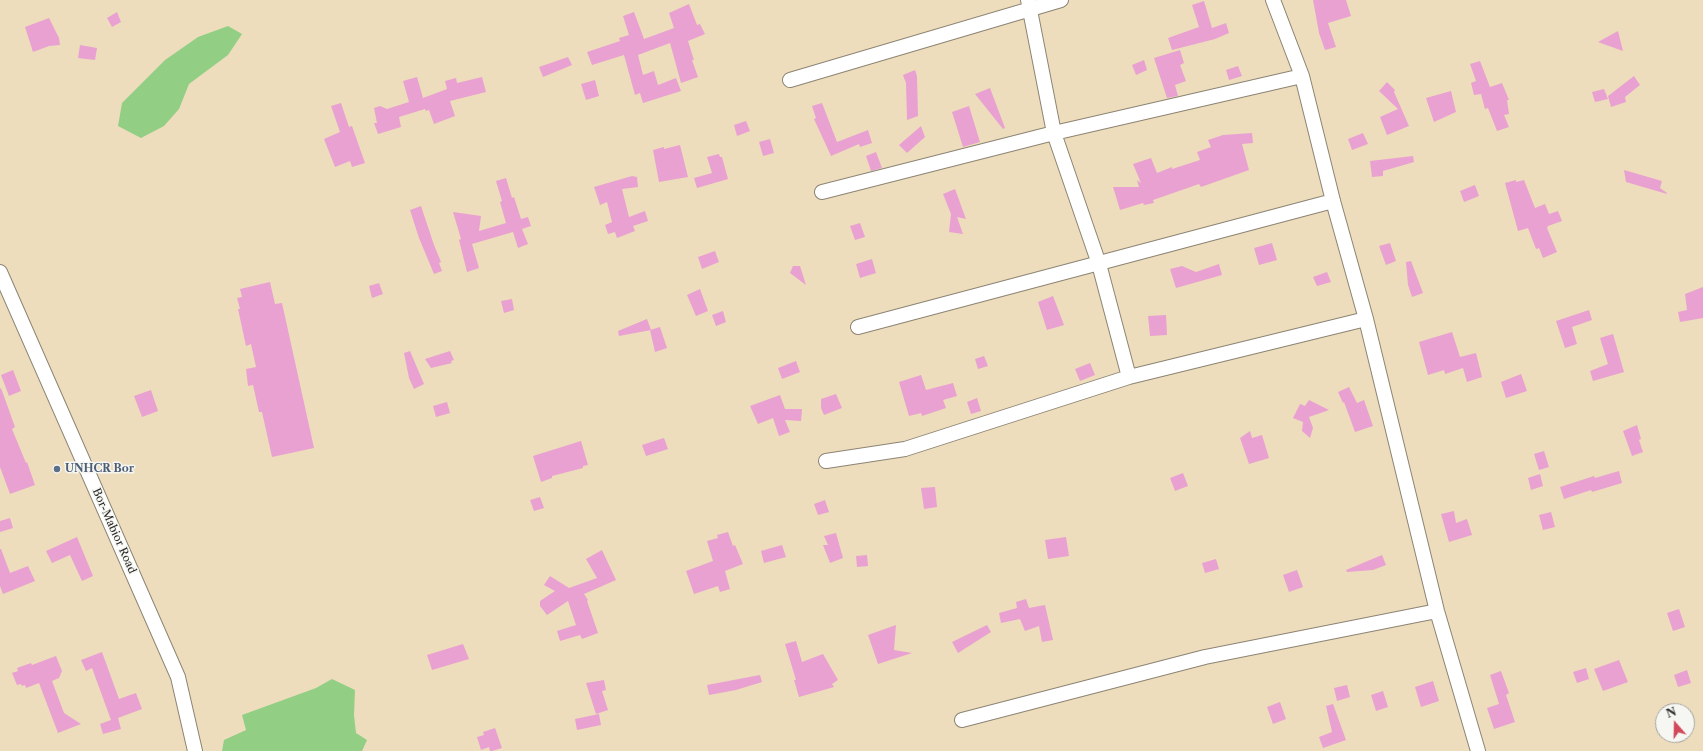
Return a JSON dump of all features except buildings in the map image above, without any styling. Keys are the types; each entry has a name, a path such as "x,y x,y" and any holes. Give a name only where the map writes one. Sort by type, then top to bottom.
{"street":[{"path":"790,80 1030,4 1061,0"},
{"path":"1273,0 1302,76 1333,201 1366,319 1437,611 1478,751"},
{"path":"1030,4 1054,133 1099,264 1129,376"},
{"path":"822,192 1054,133 1302,76"},
{"path":"858,327 1333,201"},
{"name":"Bor-Mabior Road","path":"0,272 178,677 195,751"},
{"path":"826,461 905,449 1129,376 1366,319"},
{"path":"962,720 1205,657 1437,611"}],"green space":[{"path":"228,26 242,34 228,55 189,84 179,109 164,126 141,138 118,126 122,103 165,60 198,37"},
{"path":"332,679 355,690 354,715 356,733 367,740 362,751 222,751 224,740 246,730 242,715 316,688"}],"place":[{"name":"UNHCR Bor","path":"57,469"}]}
